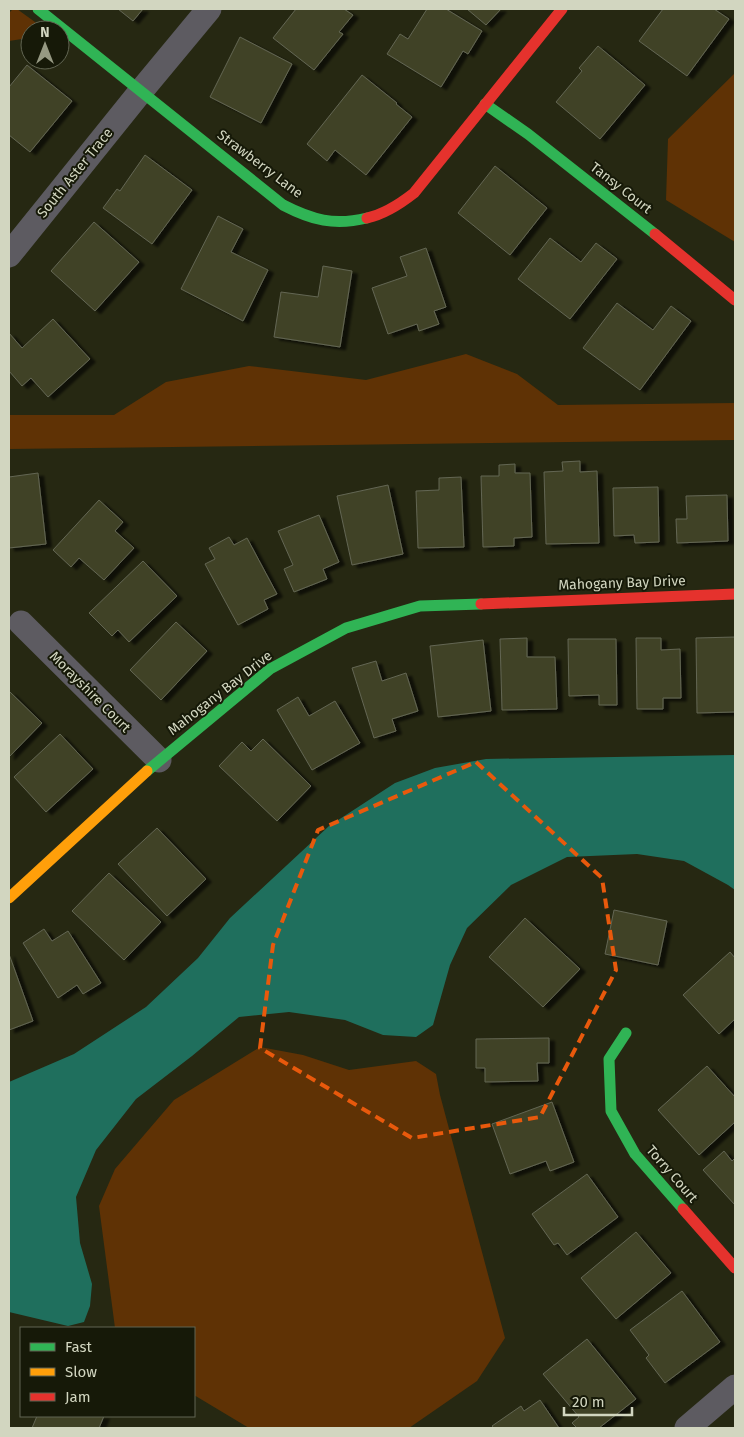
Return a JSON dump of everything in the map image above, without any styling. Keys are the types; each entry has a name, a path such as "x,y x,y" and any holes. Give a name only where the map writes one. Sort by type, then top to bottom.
{"street":[{"name":"Strawberry Lane","path":"38,9 283,204 308,217 336,222 365,220 379,216 404,202 414,193 562,9"},
{"name":"South Aster Trace","path":"9,255 208,9"},
{"name":"Tansy Court","path":"485,104 528,134 735,300"},
{"name":"Mahogany Bay Drive","path":"9,898 159,760 270,669 346,628 420,606 735,594"},
{"name":"Morayshire Court","path":"22,624 159,760"},
{"name":"Torry Court","path":"626,1033 609,1059 611,1111 635,1154 735,1268"},
{"path":"687,1428 735,1387"}],"highlighted area":[{"path":"476,762 602,878 616,970 540,1117 412,1138 260,1048 273,945 318,830"}],"shaded area":[{"path":"13,9 17,9 32,20 20,20 20,39 9,41 9,13"},
{"path":"735,73 735,242 666,200 668,139"},
{"path":"466,354 517,374 558,405 735,403 735,440 9,449 9,415 114,415 166,382 249,366 366,380"},
{"path":"260,1047 303,1055 349,1070 416,1061 436,1074 505,1338 477,1381 409,1428 249,1428 195,1396 195,1327 115,1327 99,1206 115,1169 174,1100"}],"water":[{"path":"735,755 735,890 684,861 637,854 567,857 511,885 467,928 450,965 433,1025 416,1037 383,1035 345,1020 289,1012 239,1017 136,1099 96,1150 76,1197 80,1243 92,1284 90,1306 84,1322 68,1326 9,1312 9,1082 74,1054 146,1007 198,958 230,918 329,826 395,783 435,768 486,759"}],"building":[{"path":"118,9 143,9 133,21"},
{"path":"296,9 344,9 353,15 339,32 343,34 314,70 273,38"},
{"path":"427,9 446,9 482,31 468,54 463,51 441,87 387,54 400,34 408,39"},
{"path":"467,9 501,9 486,25"},
{"path":"663,9 714,9 729,19 687,76 639,41"},
{"path":"240,37 292,64 261,123 210,97"},
{"path":"598,46 645,85 600,139 556,102 582,71 579,68"},
{"path":"23,70 33,70 72,101 30,152 9,135 9,87"},
{"path":"362,75 412,117 366,175 335,150 327,161 307,144"},
{"path":"145,155 192,190 152,244 103,208 117,189 120,191"},
{"path":"495,166 547,208 510,255 458,213"},
{"path":"218,216 243,229 231,252 268,270 243,321 181,289"},
{"path":"94,222 139,262 95,311 51,271"},
{"path":"550,238 581,262 596,243 617,259 570,319 518,279"},
{"path":"426,248 446,307 434,311 439,324 419,331 417,324 388,334 372,288 407,276 400,257"},
{"path":"323,266 352,271 340,347 274,337 281,292 318,297"},
{"path":"617,303 653,330 671,306 691,321 640,390 583,348"},
{"path":"53,319 90,359 48,397 31,378 22,386 9,371 9,333 22,348"},
{"path":"580,461 580,472 597,471 599,543 546,544 544,472 563,471 562,462"},
{"path":"515,464 515,473 530,473 532,537 514,538 514,546 483,547 481,476 499,476 499,465"},
{"path":"38,473 46,544 9,548 9,477"},
{"path":"461,477 464,547 418,548 416,491 439,490 439,478"},
{"path":"388,485 403,554 352,565 337,496"},
{"path":"658,487 659,542 635,543 634,535 614,536 613,488"},
{"path":"727,495 728,541 677,543 676,519 687,519 686,496"},
{"path":"99,500 123,522 115,531 134,548 104,580 79,558 71,567 53,550"},
{"path":"319,515 339,562 323,569 327,579 294,592 284,569 293,565 278,531"},
{"path":"229,537 234,545 247,538 277,594 264,600 268,609 238,625 205,564 215,559 209,548"},
{"path":"143,561 177,596 129,642 118,630 112,636 89,613"},
{"path":"176,622 207,651 161,700 130,670"},
{"path":"735,637 735,712 697,713 696,638"},
{"path":"527,638 527,657 555,657 557,709 502,710 500,639"},
{"path":"636,638 661,638 661,650 680,649 681,698 663,698 663,709 637,709"},
{"path":"568,639 616,639 617,705 599,705 599,695 569,696"},
{"path":"483,640 491,711 438,717 430,646"},
{"path":"376,661 382,681 406,673 418,711 392,719 396,731 374,738 352,668"},
{"path":"10,692 42,723 9,757 9,694"},
{"path":"298,697 309,716 335,701 360,743 312,770 277,710"},
{"path":"60,734 93,769 46,812 14,777"},
{"path":"263,739 311,786 277,821 219,766 242,742 251,751"},
{"path":"157,828 206,879 167,916 118,864"},
{"path":"109,873 161,922 124,960 72,911"},
{"path":"614,910 667,921 658,965 605,954"},
{"path":"525,918 580,969 543,1007 489,957"},
{"path":"44,929 52,941 68,931 101,983 83,994 77,985 58,998 23,943"},
{"path":"730,952 735,958 735,1019 719,1034 683,995"},
{"path":"9,954 33,1021 9,1030"},
{"path":"549,1038 549,1063 537,1063 538,1081 485,1082 485,1068 476,1068 476,1039"},
{"path":"707,1066 735,1097 735,1122 699,1155 658,1110"},
{"path":"552,1102 574,1162 550,1171 546,1161 510,1174 492,1124"},
{"path":"724,1151 732,1161 735,1158 735,1205 703,1170"},
{"path":"587,1174 618,1217 567,1255 558,1243 554,1245 532,1214"},
{"path":"636,1232 671,1273 616,1319 581,1278"},
{"path":"682,1291 720,1342 665,1383 646,1358 649,1355 630,1330"},
{"path":"587,1339 636,1399 599,1428 577,1428 572,1423 579,1417 543,1374"},
{"path":"540,1400 559,1428 494,1428 492,1426 521,1406 524,1411"},
{"path":"37,1417 104,1417 99,1428 32,1428"}],"traffic: fast":[{"path":"38,9 283,205 323,220 344,221 367,218"},
{"path":"485,104 528,134 655,234"},
{"path":"147,771 270,669 346,628 420,606 481,604"},
{"path":"626,1033 609,1059 611,1111 635,1154 683,1209"}],"traffic: slow":[{"path":"9,898 147,771"}],"traffic: jam":[{"path":"367,218 392,208 414,193 562,9"},
{"path":"655,234 735,300"},
{"path":"481,604 735,594"},
{"path":"683,1209 735,1268"}]}
